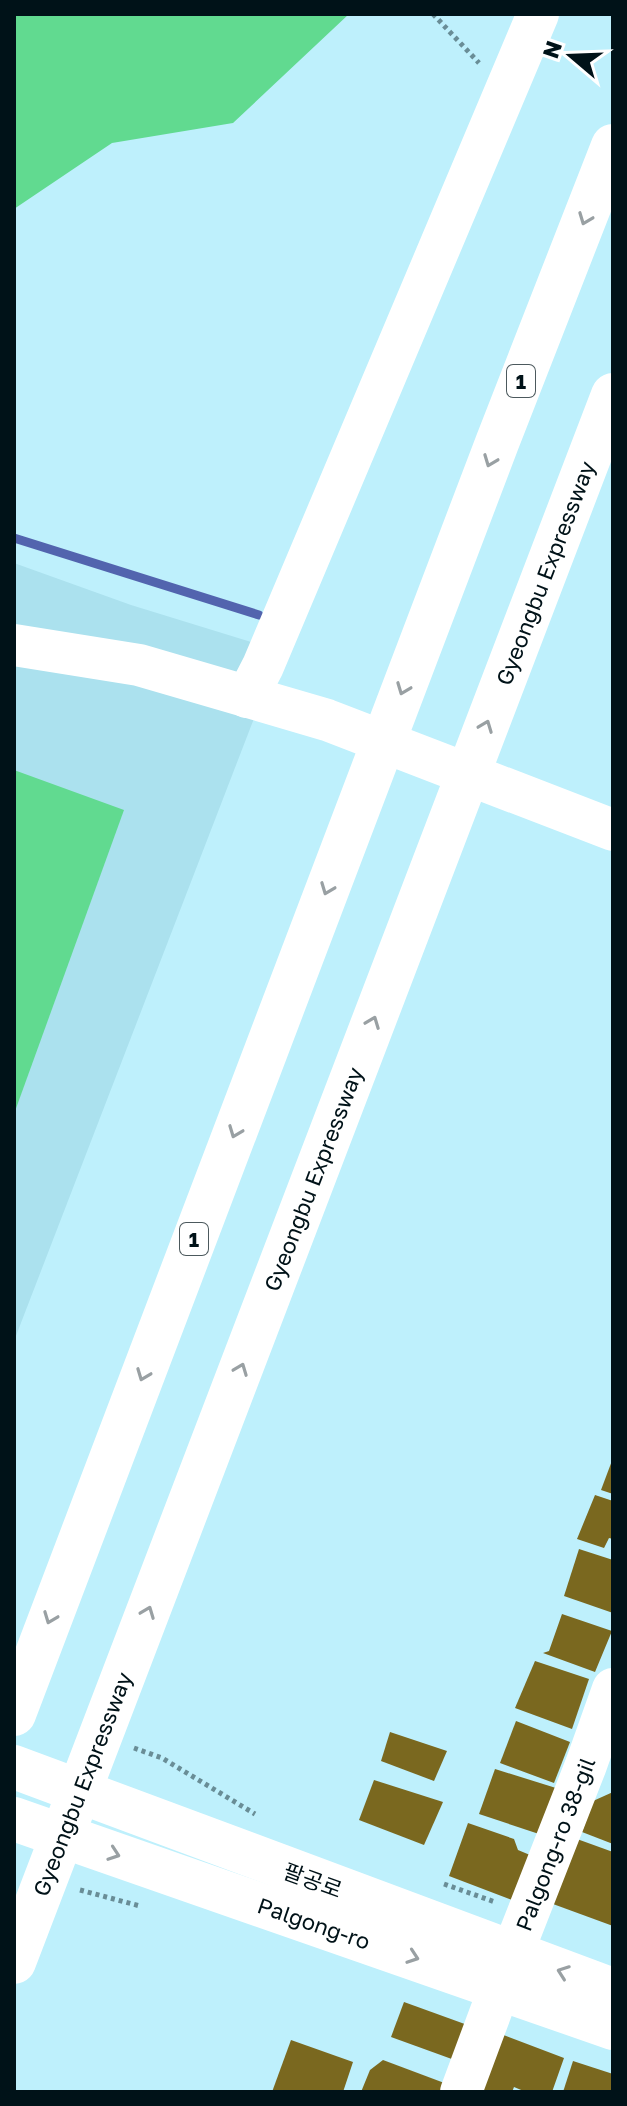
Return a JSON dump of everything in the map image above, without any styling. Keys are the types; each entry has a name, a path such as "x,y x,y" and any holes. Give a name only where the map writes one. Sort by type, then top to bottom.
{"main road":[{"name":"1","path":"14,1714 613,146"},
{"name":"Gyeongbu Expressway","path":"14,1962 613,395"},
{"name":"팔공로","path":"14,1767 257,1838 506,1970 613,1990"},
{"name":"Palgong-ro","path":"14,1819 231,1894 506,1970 613,2028"},
{"path":"231,1894 222,1878 227,1865 257,1838"}],"street":[{"path":"247,697 263,666 538,14"},
{"path":"14,645 139,665 327,720 613,830"},
{"name":"Palgong-ro 38-gil","path":"461,2092 506,1970 600,1771 613,1689"}],"path":[{"path":"433,14 460,45 507,88"},
{"path":"132,1747 162,1758 257,1838"},
{"path":"443,1884 503,1905"}],"shaded area":[{"path":"14,563 131,605 280,651 14,1341"}],"green space":[{"path":"14,14 349,14 233,123 112,143 14,209"},
{"path":"14,770 124,810 14,1114"}],"building":[{"path":"613,1458 613,1494 601,1490"},
{"path":"595,1495 613,1501 613,1539 609,1538 604,1548 577,1539"},
{"path":"579,1549 613,1560 613,1613 564,1596"},
{"path":"562,1614 612,1631 595,1672 543,1653 549,1651"},
{"path":"535,1661 589,1679 572,1729 515,1708"},
{"path":"516,1721 570,1742 554,1783 500,1763"},
{"path":"390,1732 447,1751 434,1781 381,1761"},
{"path":"495,1769 556,1788 539,1834 479,1814"},
{"path":"374,1780 443,1802 424,1845 359,1820"},
{"path":"613,1792 613,1844 582,1832 593,1801"},
{"path":"468,1823 514,1839 518,1850 530,1855 512,1900 449,1876"},
{"path":"577,1839 613,1852 613,1926 553,1904"},
{"path":"404,2002 473,2027 460,2062 391,2037"},
{"path":"501,2034 564,2058 552,2092 526,2092 514,2087 512,2092 479,2092"},
{"path":"291,2040 353,2062 343,2092 272,2092"},
{"path":"383,2060 455,2087 453,2092 361,2092 370,2070"},
{"path":"573,2061 613,2074 613,2092 563,2092"}],"waterway":[{"path":"14,538 259,615"}]}
